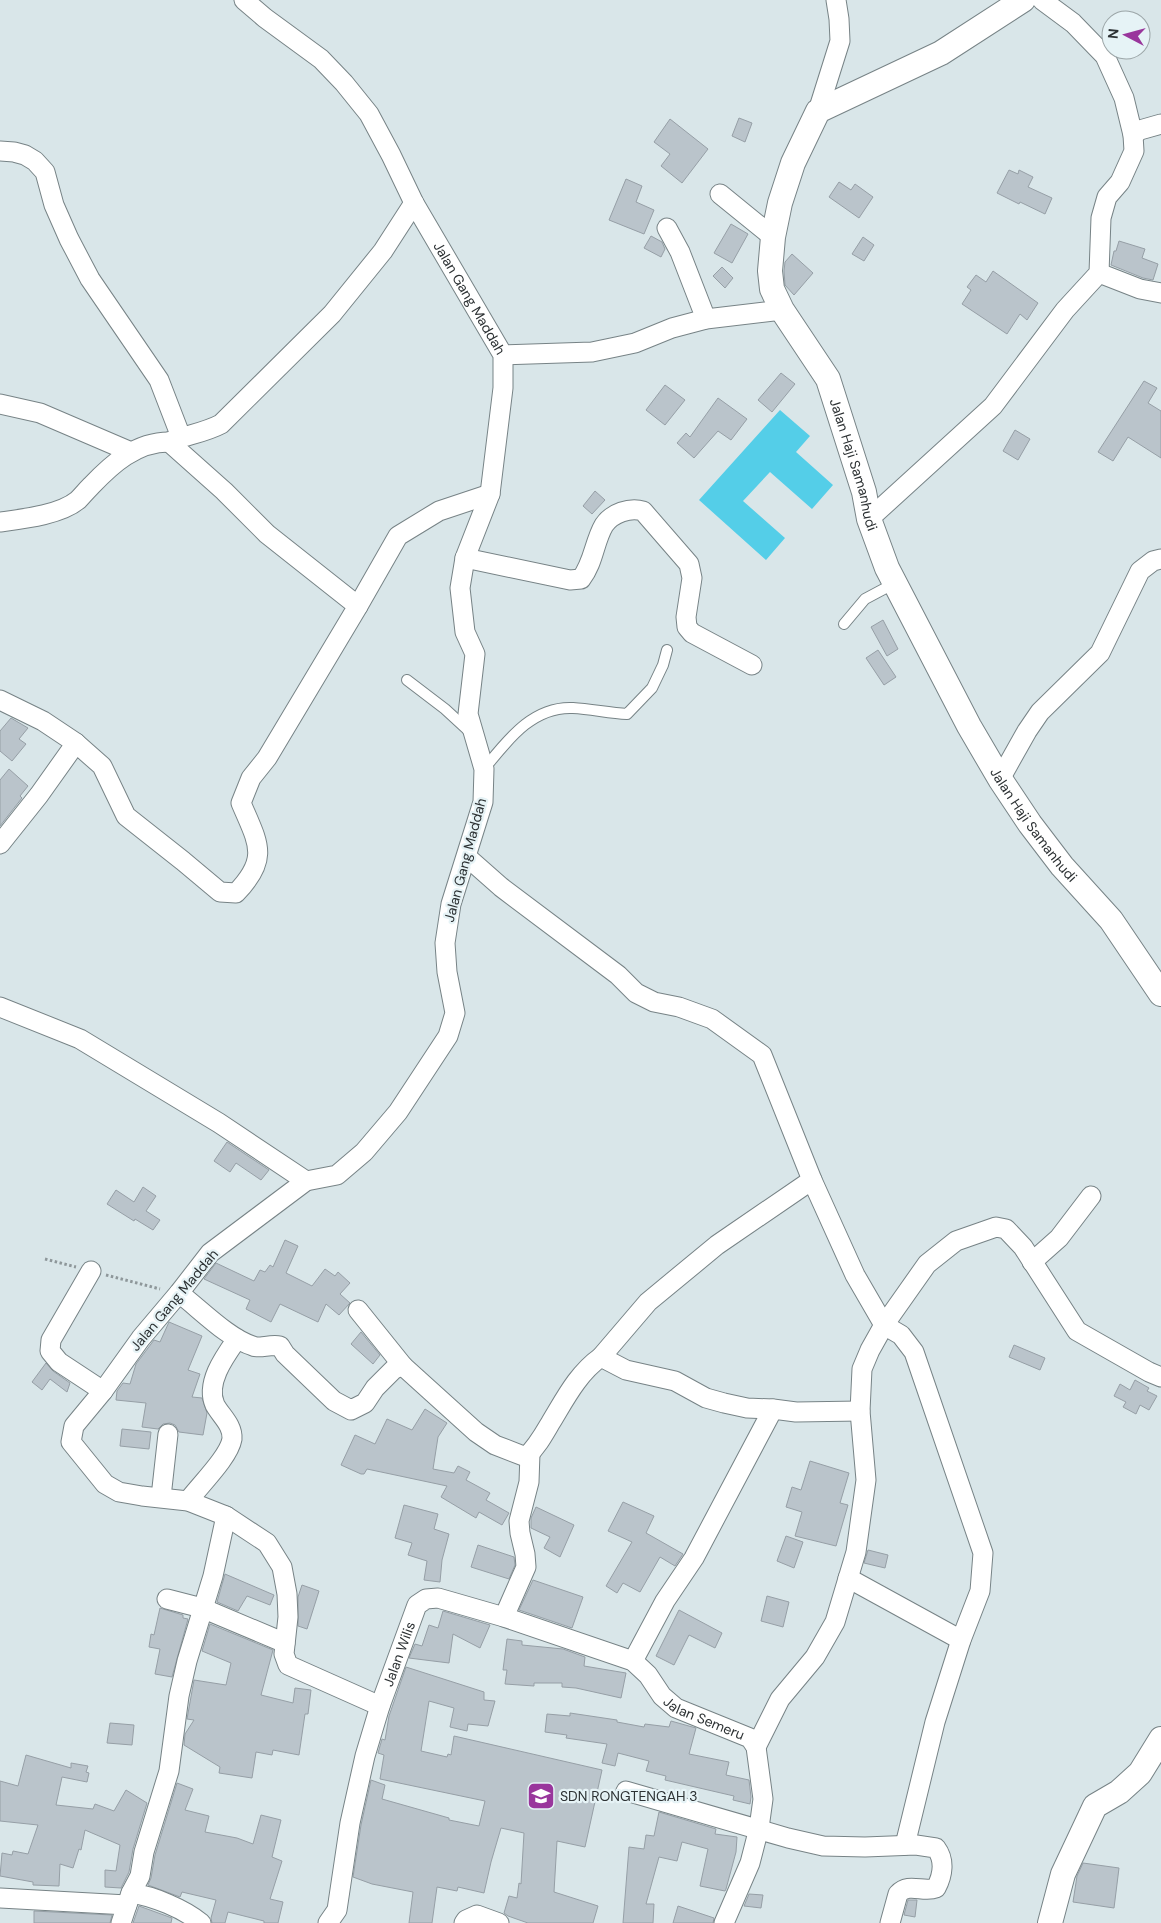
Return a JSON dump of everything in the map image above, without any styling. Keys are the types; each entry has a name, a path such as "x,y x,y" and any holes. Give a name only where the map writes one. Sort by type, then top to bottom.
{"street":[{"name":"Jalan Gang Maddah","path":"244,0 265,18 321,59 344,83 369,114 414,203 503,354 503,388 490,494 466,558 460,588 465,632 475,654 468,714 484,769 483,802 451,904 445,943 447,972 454,1013 448,1036 398,1112 364,1152 337,1175 306,1182 210,1254 180,1294 141,1338 103,1391 74,1426 71,1442 106,1484 120,1492 188,1500 226,1516 267,1543 282,1567 287,1594 288,1617 284,1654 288,1665 380,1706"},
{"path":"818,111 840,41 836,0"},
{"path":"818,111 941,53 1023,0"},
{"path":"869,519 993,406 1065,310 1098,273 1101,218 1107,197 1120,182 1134,151 1133,135 1124,98 1104,56 1073,23 1042,0"},
{"name":"Jalan Haji Samanhudi","path":"818,111 788,179 780,203 773,237 770,271 772,289 782,310 828,379 864,492 869,519 895,583 969,726 1000,779 1030,824 1062,866 1111,920 1161,994"},
{"path":"1133,135 1140,130 1161,124"},
{"path":"0,151 25,155 35,161 45,172 54,205 90,279 159,380 175,440 267,534 358,606"},
{"path":"720,194 773,237"},
{"path":"0,522 40,516 77,501 112,465 131,452 158,442 175,440 209,430 221,424 332,314 383,251 414,203"},
{"path":"667,228 680,252 706,319"},
{"path":"1098,273 1140,288 1161,293"},
{"path":"503,354 592,352 635,342 672,328 706,319 782,310"},
{"path":"0,404 40,413 131,452"},
{"path":"0,700 42,721 76,743 102,766 126,816 220,892 236,892 249,879 258,859 258,842 241,803 251,778 267,758 398,536 439,511 490,494"},
{"path":"466,558 570,580 581,579 588,571 605,524 626,510 636,509 643,511 689,564 692,578 686,617 687,627 692,633 752,665"},
{"path":"1000,779 1040,712 1100,653 1140,571 1153,560 1161,559"},
{"path":"0,844 39,795 76,743"},
{"path":"467,857 502,887 618,975 636,993 654,1002 679,1007 712,1019 762,1055 812,1180 855,1275 884,1325 901,1335 914,1352 983,1553 980,1591 961,1640 935,1722 905,1846"},
{"path":"0,1007 80,1039 219,1123 306,1182"},
{"path":"358,1310 403,1366 476,1432 503,1448 526,1456 542,1439 588,1366 601,1357 648,1302 717,1245 812,1180"},
{"path":"1032,1262 1059,1238 1091,1196"},
{"path":"756,1747 780,1699 815,1657 835,1622 856,1552 866,1480 860,1412 862,1369 884,1325 927,1264 956,1241 996,1227 1006,1229 1024,1247 1078,1331 1161,1377"},
{"path":"91,1271 51,1340 50,1351 59,1362 103,1391"},
{"path":"180,1294 237,1339 255,1347 269,1344 280,1346 284,1354 334,1401 351,1410 365,1403 375,1388 394,1369 403,1366"},
{"path":"188,1500 228,1452 232,1437 228,1424 216,1406 212,1394 214,1379 226,1355 237,1339"},
{"path":"601,1357 626,1370 675,1381 706,1398 747,1408 796,1412 860,1412"},
{"path":"633,1661 665,1601 694,1558 773,1410"},
{"path":"160,1497 168,1434"},
{"path":"504,1617 526,1567 519,1521 529,1482 530,1453"},
{"path":"127,1907 140,1876 144,1852 169,1771 178,1696 202,1608 213,1576 226,1516"},
{"path":"848,1578 961,1640"},
{"name":"Jalan Wilis","path":"328,1923 337,1910 357,1786 380,1706 417,1605 426,1599 438,1598 504,1617 633,1661"},
{"path":"167,1599 202,1608 285,1644"},
{"name":"Jalan Semeru","path":"633,1661 648,1676 662,1696 676,1708 750,1738 756,1747 763,1799 760,1828 750,1863 724,1923"},
{"path":"1050,1923 1063,1874 1095,1806 1119,1792 1140,1773 1161,1740"},
{"path":"626,1791 823,1846 936,1848 942,1860 941,1874 936,1888 931,1890 909,1888 901,1891 898,1894 890,1923"},
{"path":"0,1898 127,1907 157,1900 201,1923"},
{"path":"464,1923 466,1920 477,1915 499,1923"}],"lane":[{"path":"844,624 866,599 895,583"},
{"path":"484,769 524,724 544,712 572,708 627,714 652,688 667,650"},
{"path":"408,680 446,709 473,735"}],"path":[{"path":"45,1259 180,1294"}],"shaded area":[{"path":"780,410 810,436 796,452 833,485 812,509 770,472 743,501 785,538 766,560 699,500"}],"building":[{"path":"739,118 752,123 745,142 732,136"},
{"path":"670,119 708,149 682,183 661,166 670,154 654,142"},
{"path":"1009,170 1018,174 1019,170 1033,177 1028,187 1052,198 1045,214 997,193"},
{"path":"626,179 642,186 636,202 654,210 644,234 609,220"},
{"path":"839,182 851,190 855,184 873,197 859,218 829,197"},
{"path":"731,224 748,234 732,263 714,253"},
{"path":"651,236 662,242 665,249 661,257 644,248"},
{"path":"863,237 874,245 864,261 852,254"},
{"path":"1119,241 1145,249 1142,258 1158,264 1153,280 1111,265 1114,251 1116,251"},
{"path":"792,254 813,273 794,295 785,285 784,271 785,262"},
{"path":"722,267 733,278 725,288 713,276"},
{"path":"993,271 1038,303 1027,320 1020,314 1007,334 962,304 971,290 967,287 976,275 986,282"},
{"path":"781,373 795,384 772,412 758,400"},
{"path":"1144,381 1157,388 1148,403 1161,411 1161,458 1128,437 1113,461 1098,452"},
{"path":"665,385 685,400 665,425 646,410"},
{"path":"718,398 747,419 731,440 718,431 694,458 677,443 686,433 690,437"},
{"path":"1015,430 1030,439 1018,460 1003,451"},
{"path":"595,491 605,500 592,514 583,506"},
{"path":"883,620 898,649 887,656 871,627"},
{"path":"878,650 896,677 884,685 866,658"},
{"path":"11,718 28,728 19,739 26,744 12,761 0,751 0,731"},
{"path":"9,769 28,786 20,796 22,798 0,826 0,780"},
{"path":"227,1142 269,1170 261,1180 236,1163 230,1172 214,1161"},
{"path":"143,1187 156,1196 146,1211 160,1220 153,1230 135,1219 134,1221 107,1204 116,1190 134,1202"},
{"path":"285,1240 298,1246 286,1273 312,1286 325,1269 335,1276 338,1272 350,1283 340,1294 350,1303 339,1315 326,1304 318,1322 280,1304 271,1322 246,1309 250,1300 204,1279 216,1263 254,1281 260,1270 265,1272 270,1265 273,1267"},
{"path":"169,1322 202,1336 188,1370 200,1374 192,1397 202,1398 207,1413 203,1435 179,1432 175,1425 170,1423 163,1424 158,1429 142,1427 146,1403 116,1400 117,1391 123,1383 130,1384 136,1364 154,1340 160,1342"},
{"path":"361,1332 380,1355 373,1364 351,1344"},
{"path":"1014,1345 1045,1358 1040,1370 1009,1357"},
{"path":"46,1363 53,1371 70,1383 67,1392 50,1379 42,1390 32,1382"},
{"path":"1135,1380 1149,1388 1147,1391 1157,1396 1149,1410 1140,1405 1136,1414 1123,1407 1126,1402 1114,1396 1120,1384 1130,1390"},
{"path":"425,1409 447,1423 438,1437 433,1469 454,1473 458,1466 470,1472 466,1480 490,1493 486,1500 509,1513 502,1525 479,1512 476,1518 441,1497 447,1486 367,1469 364,1474 361,1474 341,1465 355,1435 375,1444 387,1419 412,1430"},
{"path":"122,1429 151,1432 149,1449 120,1446"},
{"path":"810,1461 849,1473 840,1503 848,1505 836,1546 795,1536 802,1512 786,1507 792,1487 801,1490"},
{"path":"623,1502 654,1516 646,1533 683,1554 675,1566 660,1557 640,1592 623,1583 617,1593 606,1586 632,1542 608,1531"},
{"path":"404,1505 438,1514 434,1529 449,1534 442,1560 440,1582 424,1580 427,1561 408,1555 412,1543 395,1538"},
{"path":"536,1507 574,1525 560,1557 544,1548 550,1537 531,1528 531,1518"},
{"path":"786,1536 803,1542 794,1568 777,1561"},
{"path":"478,1545 514,1557 515,1565 509,1579 471,1567"},
{"path":"868,1550 888,1555 885,1568 864,1563"},
{"path":"225,1574 274,1595 270,1605 247,1596 238,1611 217,1602"},
{"path":"533,1580 583,1597 572,1628 519,1610"},
{"path":"302,1585 319,1591 307,1629 298,1626 298,1597"},
{"path":"767,1596 789,1602 783,1627 761,1621"},
{"path":"160,1608 183,1615 183,1618 188,1619 172,1677 155,1674 160,1649 149,1647 151,1634 154,1635"},
{"path":"679,1610 722,1633 715,1648 689,1635 674,1665 656,1656"},
{"path":"443,1611 490,1625 480,1648 453,1634 449,1663 409,1658 415,1644 422,1646 429,1625 438,1628"},
{"path":"210,1624 273,1650 261,1695 293,1703 295,1688 311,1690 308,1714 305,1714 299,1755 273,1750 272,1755 256,1752 252,1778 219,1773 220,1767 184,1745 185,1734 194,1720 187,1719 194,1680 226,1685 231,1663 202,1651"},
{"path":"507,1639 522,1641 522,1645 563,1649 585,1657 584,1666 626,1673 621,1698 576,1688 562,1687 562,1683 534,1683 534,1686 505,1684 507,1670 503,1670"},
{"path":"406,1667 484,1692 484,1700 495,1701 488,1726 468,1724 467,1731 450,1727 454,1708 429,1701 421,1751 447,1757 448,1754 451,1755 454,1736 602,1770 585,1847 557,1841 554,1892 598,1906 593,1923 528,1923 504,1913 509,1896 517,1898 519,1883 521,1884 524,1833 501,1828 484,1893 458,1887 457,1891 437,1887 432,1923 409,1923 413,1892 372,1884 353,1877 361,1825 371,1780 385,1785 382,1799 449,1818 449,1820 479,1826 485,1801 380,1779 384,1755 378,1753 382,1739 385,1740 389,1716"},
{"path":"570,1713 617,1720 617,1722 644,1727 645,1724 669,1727 671,1721 696,1728 689,1754 729,1762 726,1775 749,1780 750,1804 733,1800 734,1796 665,1780 666,1776 646,1771 649,1761 618,1753 615,1766 602,1763 607,1744 566,1738 567,1735 545,1732 547,1714 570,1716"},
{"path":"110,1723 134,1725 132,1745 107,1743"},
{"path":"26,1755 71,1768 71,1763 88,1766 86,1772 89,1773 87,1782 62,1777 56,1805 93,1809 95,1804 114,1811 126,1790 147,1803 133,1849 129,1872 121,1888 105,1887 105,1870 116,1871 120,1845 85,1830 81,1850 79,1849 73,1868 60,1864 59,1886 33,1885 33,1882 0,1876 2,1853 12,1855 13,1851 28,1854 38,1825 0,1821 0,1781 18,1786"},
{"path":"177,1783 193,1789 185,1810 209,1816 205,1832 237,1838 253,1844 261,1815 281,1820 272,1857 282,1861 270,1899 283,1902 278,1923 264,1923 264,1921 228,1912 225,1923 212,1923 211,1918 216,1900 182,1892 180,1897 148,1885"},
{"path":"659,1812 716,1829 715,1834 737,1837 736,1852 726,1889 725,1891 700,1886 708,1849 682,1842 677,1861 659,1857 646,1904 654,1904 653,1923 623,1923 629,1847 644,1849 646,1835 654,1836"},
{"path":"1083,1863 1119,1868 1114,1908 1073,1902 1077,1876"},
{"path":"749,1894 763,1895 761,1908 744,1906"},
{"path":"908,1900 917,1900 915,1917 904,1915"},
{"path":"139,1906 172,1918 171,1923 133,1923"},
{"path":"678,1906 714,1918 713,1923 673,1923"},
{"path":"34,1911 112,1915 110,1923 34,1923"}],"place":[{"name":"SDN RONGTENGAH 3","path":"541,1796"}]}
